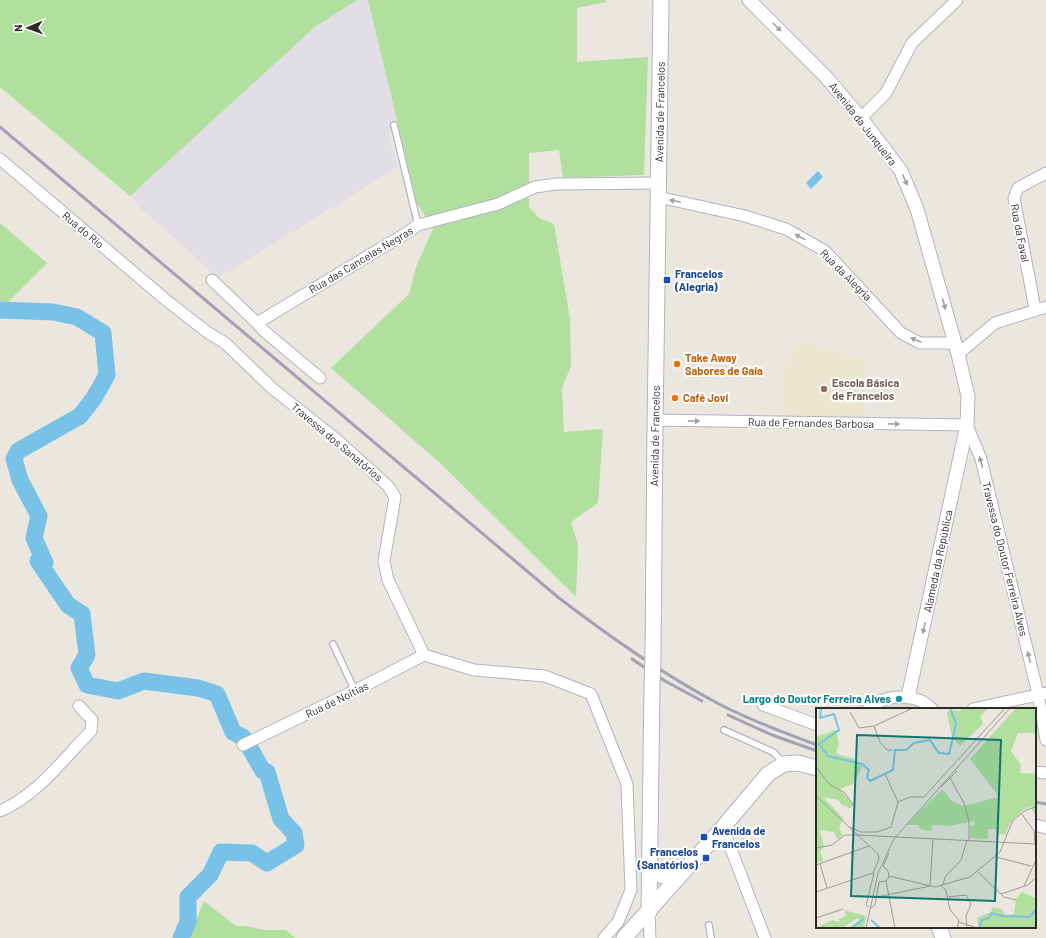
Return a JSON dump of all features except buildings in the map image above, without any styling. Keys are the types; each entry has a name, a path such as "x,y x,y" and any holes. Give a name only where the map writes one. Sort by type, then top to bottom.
{"main road":[{"name":"Avenida de Francelos","path":"649,912 661,0"},
{"path":"624,938 720,832 768,774 784,764 798,763 816,768"},
{"path":"649,872 678,878"},
{"path":"939,928 943,938"}],"street":[{"path":"861,118 886,93 912,43 958,0"},
{"name":"Avenida da Junqueira","path":"756,3 826,76 861,118 901,171 917,209 956,348 968,396 967,425"},
{"name":"Rua do Rio","path":"0,159 166,300"},
{"name":"Rua da Faval","path":"1035,309 1014,198 1018,188 1046,173"},
{"name":"Rua das Cancelas Negras","path":"257,323 418,225 498,204 535,187 556,184 658,190"},
{"name":"Rua da Alegria","path":"658,190 786,229 825,251 901,333 920,343 956,348"},
{"path":"212,280 263,330 320,378"},
{"name":"Travessa dos Sanatórios","path":"166,300 207,332 225,343 273,389 336,439 388,486 395,497 384,561 388,580 424,655"},
{"path":"956,348 995,323 1035,309 1046,307"},
{"name":"Rua de Fernandes Barbosa","path":"655,420 967,425"},
{"name":"Travessa do Doutor Ferreira Alves","path":"967,425 981,459 1042,694"},
{"name":"Alameda da República","path":"908,697 967,425"},
{"path":"424,655 474,670 545,676 591,694 627,784 631,890 618,922 604,938"},
{"name":"Rua de Noitias","path":"246,744 355,691 424,655"},
{"path":"978,708 1042,694 1046,740"},
{"path":"869,708 875,703 889,698 908,697 916,699 931,708"},
{"path":"763,705 816,725"},
{"path":"0,811 8,808 37,788 91,731 92,720 79,706"},
{"path":"1036,772 1046,773"},
{"path":"1036,825 1046,828"},
{"path":"720,832 728,841 765,938"},
{"path":"649,912 650,938"}],"lane":[{"path":"394,125 418,225"},
{"path":"333,644 355,691"},
{"path":"724,730 773,752 784,764"},
{"path":"709,925 711,938"}],"shaded area":[{"path":"357,0 368,0 397,121 388,135 398,167 218,278 174,237 141,210 130,196 316,26"},
{"name":"Escola Básica de Francelos","path":"808,343 864,360 864,421 782,418 785,358 795,345"},
{"name":"Largo do Doutor Ferreira Alves","path":"898,690 907,691 925,696 941,708 856,708 880,693"}],"green space":[{"path":"0,0 357,0 316,26 130,196 0,87"},
{"path":"368,0 606,0 606,2 577,8 577,62 648,57 644,175 563,178 559,150 529,153 529,207 539,218 554,224 570,319 571,366 562,388 564,432 603,429 598,503 571,522 578,545 576,597 439,462 331,368 409,294 416,267 433,229 417,203"},
{"path":"0,223 47,263 0,310"},
{"path":"204,901 236,926 245,926 264,930 286,930 295,938 187,938 189,937"}],"water":[{"path":"818,171 823,177 811,189 806,183"}],"waterway":[{"path":"0,310 53,312 77,317 103,333 107,375 94,398 80,416 18,451 14,459 20,480 39,516 34,538 45,563 38,561 68,605 82,614 87,655 79,668 87,685 118,691 144,681 198,688 217,694 233,732 244,738 263,771 267,772 281,819 294,833 296,845 267,863 252,853 221,852 210,875 188,897 188,922 181,938"}],"railway":[{"path":"0,127 578,613 617,641 677,680 719,704 780,731 816,745"},
{"path":"632,659 665,681 702,701"},
{"path":"728,715 772,735 816,751"},
{"path":"1036,802 1046,804"}],"place":[{"name":"Francelos (Alegria)","path":"667,280"},
{"name":"Take Away Sabores de Gaia","path":"677,364"},
{"name":"Escola Básica de Francelos","path":"824,389"},
{"name":"Café Jovi","path":"675,398"},
{"name":"Largo do Doutor Ferreira Alves","path":"899,699"},
{"name":"Avenida de Francelos","path":"704,837"},
{"name":"Francelos (Sanatórios)","path":"706,858"}]}
